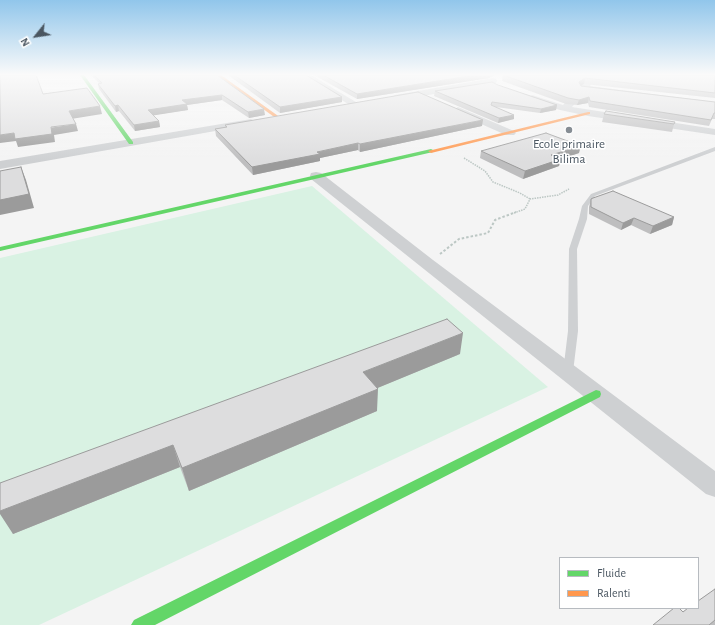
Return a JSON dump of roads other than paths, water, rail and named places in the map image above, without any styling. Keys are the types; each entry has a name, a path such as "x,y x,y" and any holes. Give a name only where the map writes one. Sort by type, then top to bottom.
{"street":[{"path":"103,104 131,143"},
{"path":"263,104 283,117"},
{"path":"341,107 359,104"},
{"path":"444,104 510,132"},
{"path":"553,104 588,113 715,132"},
{"path":"564,108 568,104"},
{"path":"0,249 588,113"},
{"path":"0,165 283,117"},
{"path":"316,176 427,264 715,486"},
{"path":"139,625 596,394"}],"lane":[{"path":"568,372 573,330 573,249 583,219 585,206 593,195 715,149"}],"place":[{"name":"Ecole primaire Bilima","path":"569,130"}]}
